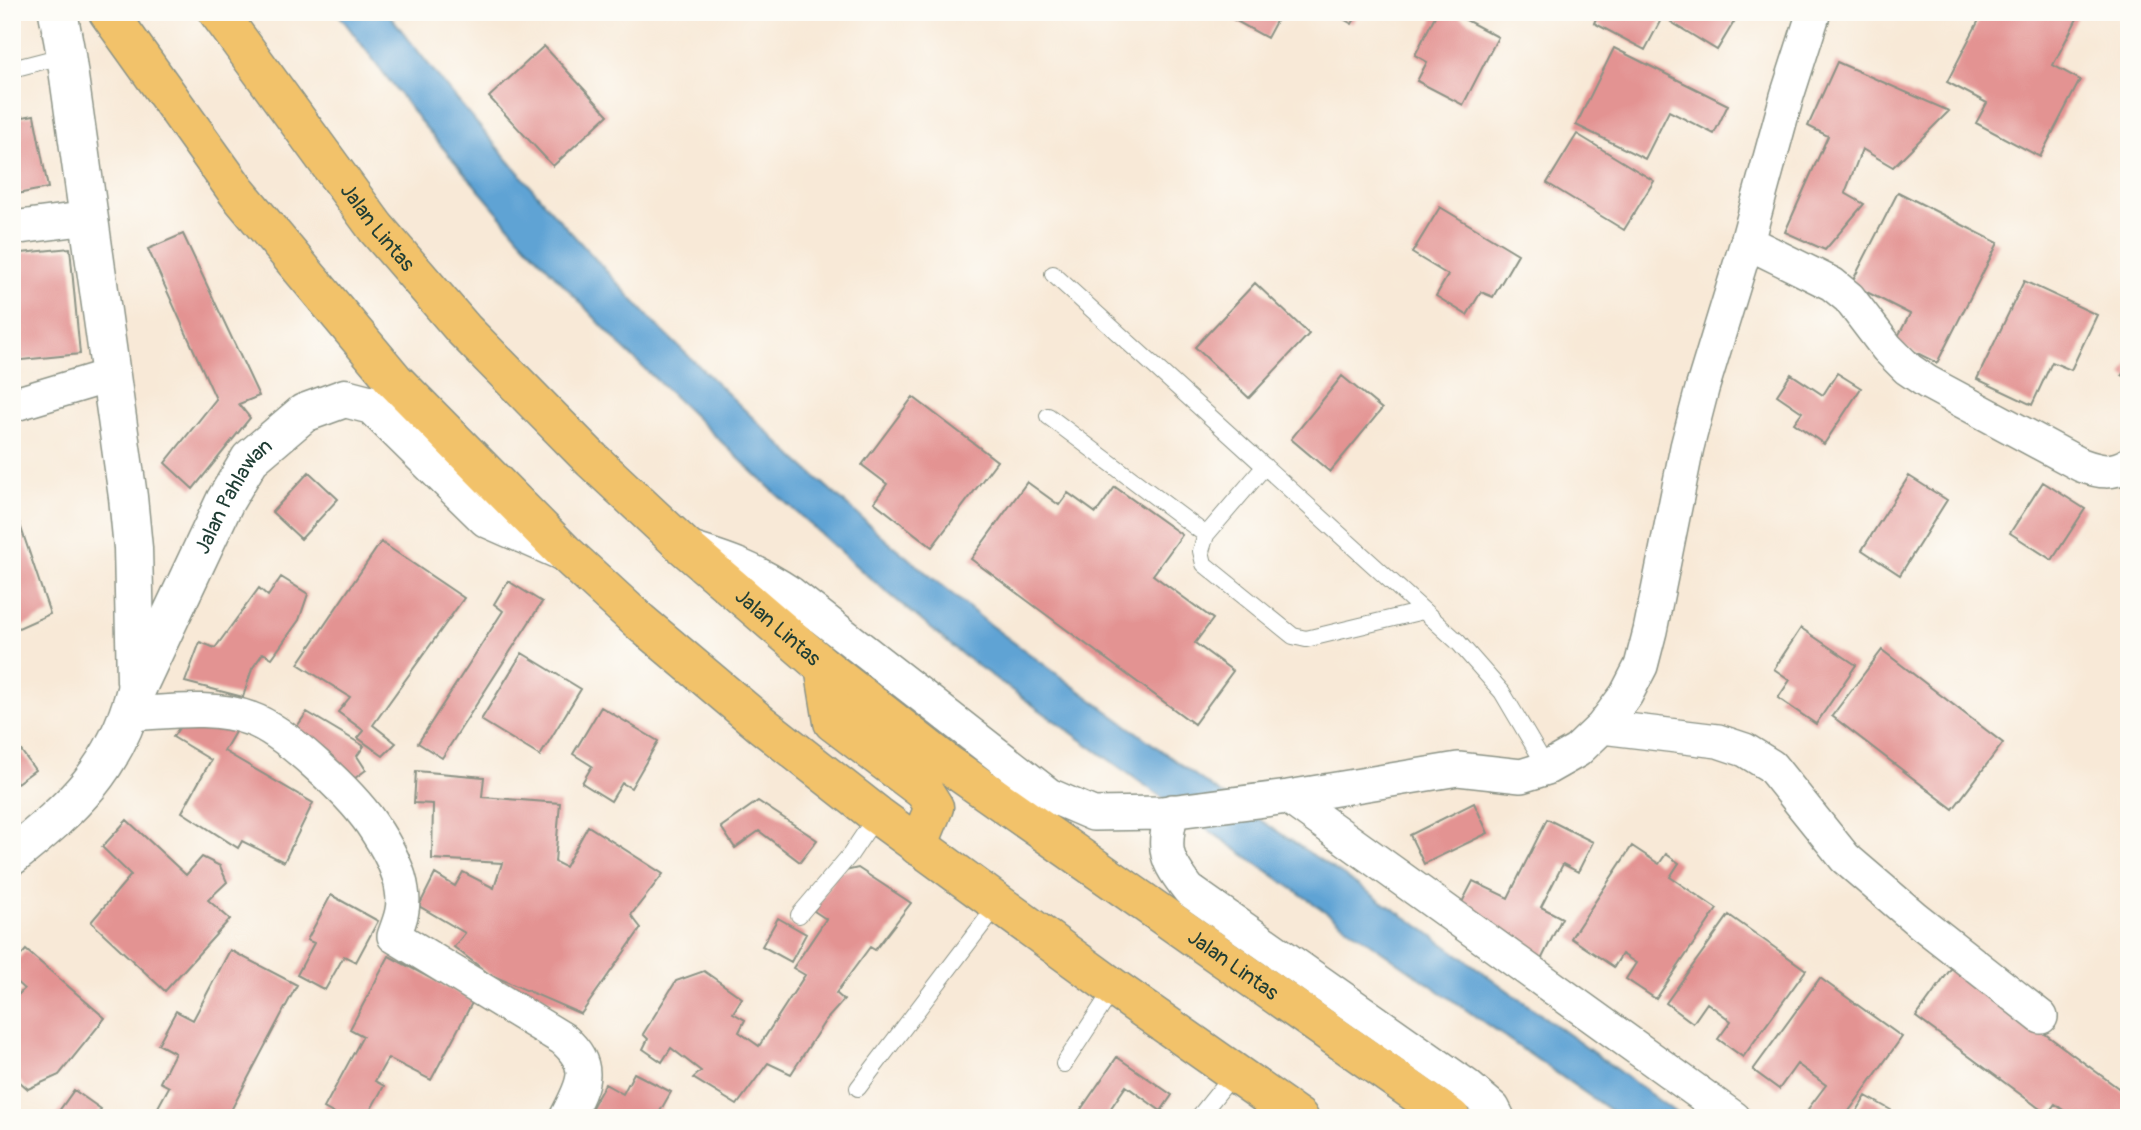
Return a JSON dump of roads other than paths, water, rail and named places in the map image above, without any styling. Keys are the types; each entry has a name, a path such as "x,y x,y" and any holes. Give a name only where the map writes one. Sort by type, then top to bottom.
{"highway":[{"path":"108,12 237,192 394,380 564,552 640,622 761,724 877,815 1114,988 1300,1118"},
{"name":"Jalan Lintas","path":"218,12 376,228 455,320 592,460 685,547 824,667 946,764 1451,1118"},
{"path":"824,667 833,722 924,791 934,807 918,846"}],"street":[{"path":"58,12 112,375 133,548 133,702 224,712 252,719 279,735 323,771 370,821 394,864 402,889 403,911 394,936 564,1039 578,1052 584,1069 583,1081 566,1118"},
{"path":"685,547 738,563 790,593 1049,795 1093,814 1172,811 1251,802 1458,769 1521,776 1547,768 1577,751 1602,727 1626,695 1641,666 1687,447 1702,389 1814,12"},
{"path":"12,228 89,218"},
{"path":"1746,242 1832,284 1849,298 1887,348 1908,369 1927,382 2081,466 2112,472 2129,464"},
{"path":"12,405 112,375"},
{"name":"Jalan Pahlawan","path":"12,856 82,794 113,750 225,501 250,458 304,413 345,398 372,405 488,518 564,552"},
{"path":"133,548 159,568 177,568 198,558"},
{"path":"1602,727 1718,741 1745,750 1771,766 1845,858 1915,918 2041,1017"},
{"path":"1288,797 1734,1118"},
{"path":"1172,811 1166,846 1171,866 1189,890 1467,1086 1493,1108 1498,1118"}],"lane":[{"path":"12,69 66,55"},
{"path":"1053,274 1458,642 1502,692 1547,768"},
{"path":"1048,416 1206,536"},
{"path":"1265,466 1206,536 1202,551 1204,564 1293,636 1306,639 1423,611"},
{"path":"799,915 850,855 877,815"},
{"path":"858,1088 998,904"},
{"path":"1064,1064 1114,988"},
{"path":"1198,1118 1235,1072"}],"water":[{"path":"337,12 387,12 452,94 554,214 654,323 797,460 886,540 990,625 1214,789 1422,928 1683,1118 1621,1118 964,656 864,573 773,491 624,349 519,237 421,122"}]}
